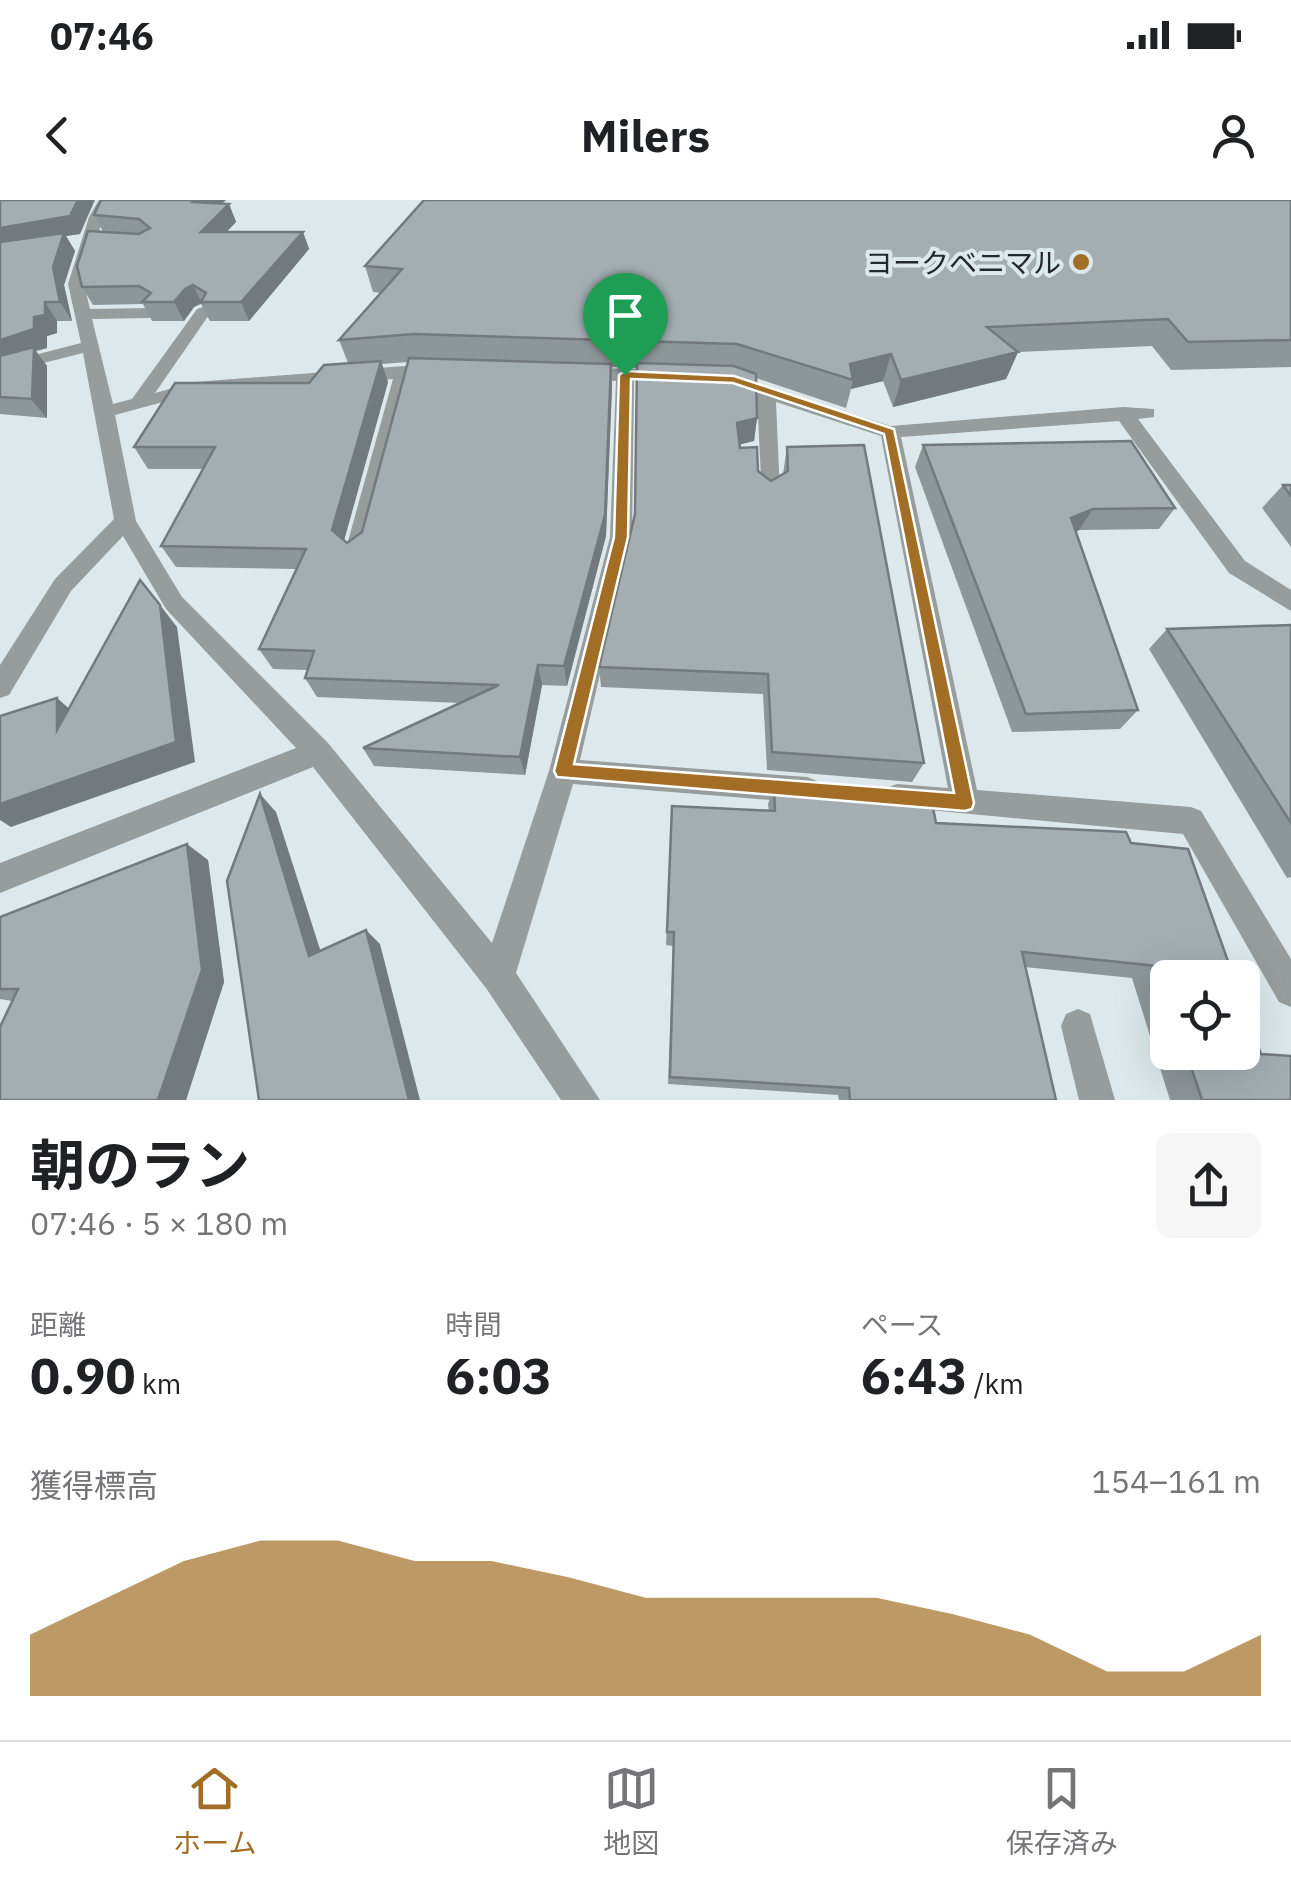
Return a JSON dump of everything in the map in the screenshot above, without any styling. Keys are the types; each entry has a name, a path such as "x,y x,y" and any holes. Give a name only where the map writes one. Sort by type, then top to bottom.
{"street":[{"path":"106,200 76,284 106,412 124,521 174,603 318,752 498,976 582,1100"},
{"path":"140,403 203,312"},
{"path":"82,314 149,313"},
{"path":"0,370 90,346"},
{"path":"356,552 404,371"},
{"path":"106,412 194,388 404,371 458,371"},
{"path":"569,374 734,380 890,432 1146,412"},
{"path":"498,976 563,771 621,537 625,375"},
{"path":"766,390 770,494"},
{"path":"1123,413 1237,567 1291,602"},
{"path":"890,432 965,803"},
{"path":"0,687 63,585 124,521"},
{"path":"0,878 318,752"},
{"path":"563,771 831,792"},
{"path":"869,795 1191,820 1291,990"},
{"path":"1078,1026 1096,1100"}],"building":[{"path":"0,200 78,200 70,216 0,228"},
{"path":"101,200 229,204 201,232 303,232 241,302 201,302 206,293 193,285 174,302 142,302 151,293 139,286 82,287 77,266 88,231 139,234 150,228 139,219 94,215"},
{"path":"424,200 1291,200 1291,340 1188,342 1168,319 987,327 1018,352 901,380 891,354 850,364 853,380 737,344 414,334 339,340 402,269 365,266"},
{"path":"64,233 53,267 60,302 45,302 45,315 34,317 34,329 0,340 0,242"},
{"path":"34,347 32,399 0,397 0,356"},
{"path":"409,358 611,364 605,515 564,666 538,665 520,757 363,748 499,685 305,678 314,651 259,649 306,549 161,546 215,447 134,447 175,383 309,383 324,365 381,361 332,530 347,543 362,532"},
{"path":"637,363 734,366 756,374 757,418 737,423 740,448 757,447 758,471 771,481 788,471 787,447 864,445 924,763 772,752 768,674 599,667 635,514"},
{"path":"1131,441 1175,508 1093,509 1071,518 1138,710 1026,714 923,445"},
{"path":"140,580 160,605 176,742 0,804 0,716 57,698 57,730"},
{"path":"1291,625 1291,823 1167,629"},
{"path":"774,786 931,798 936,823 1126,832 1131,843 1188,849 1228,960 1150,960 1150,965 1022,952 1056,1100 850,1100 849,1088 670,1077 674,932 667,932 672,806 775,811"},
{"path":"260,794 309,956 366,930 409,1100 259,1100 227,881"},
{"path":"187,844 202,970 158,1100 0,1100 0,1027 18,989 0,989 0,917"},
{"path":"1260,1051 1291,1056 1291,1100 1202,1100 1192,1070 1260,1070"}],"place":[{"name":"ヨークベニマル","path":"1081,262"}],"route":[{"path":"625,375 734,380 890,432 965,803 563,771 621,537 625,375"}]}
